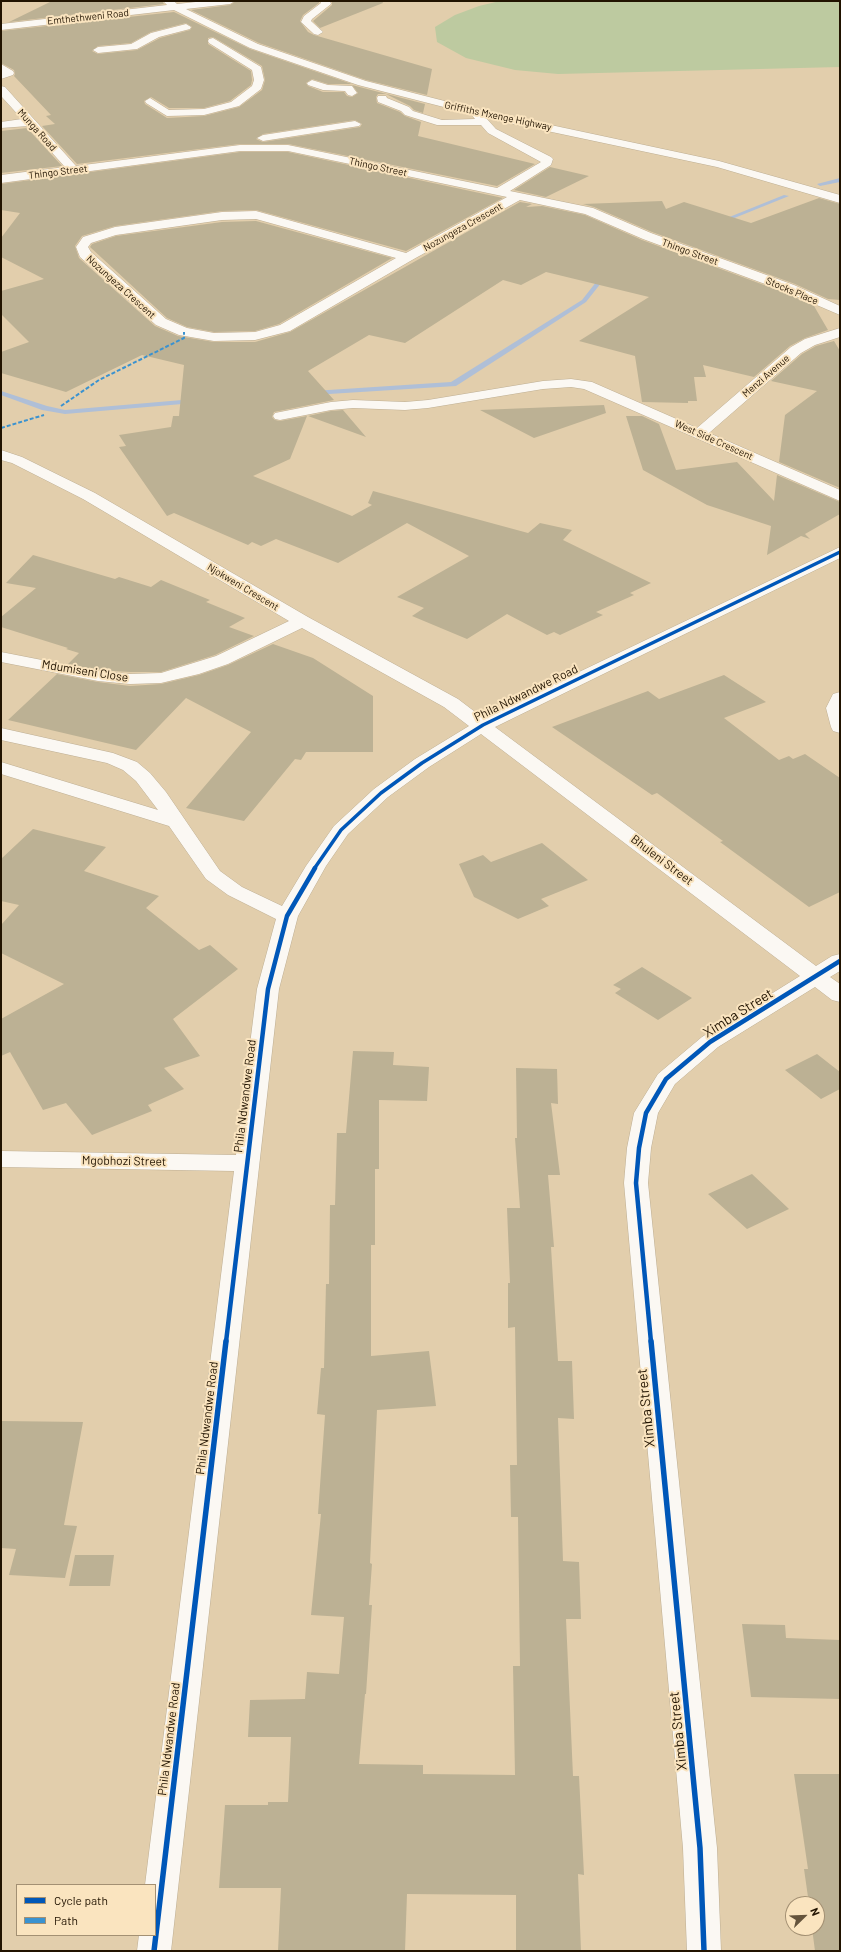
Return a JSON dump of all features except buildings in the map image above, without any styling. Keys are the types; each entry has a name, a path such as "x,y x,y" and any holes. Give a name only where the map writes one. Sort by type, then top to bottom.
{"street":[{"name":"Emthethweni Road","path":"1,27 148,10 171,4 230,1"},
{"path":"225,10 239,1"},
{"path":"318,32 306,22 307,18 312,13 326,4 325,1"},
{"path":"126,3 148,10"},
{"name":"Griffiths Mxenge Highway","path":"171,4 198,18 218,25 254,46 362,83 476,112 712,163 840,199"},
{"path":"186,27 188,22 198,18"},
{"path":"98,50 133,47 155,35 186,27 238,55 257,69 259,80 257,87 235,104 204,112 167,113 150,101"},
{"path":"1,67 9,73 1,76"},
{"path":"312,83 327,88 348,88 351,90 350,93 364,96 382,96 382,100 405,109 409,113 441,123 484,122"},
{"name":"Munga Road","path":"1,89 74,170"},
{"path":"476,112 492,131 547,159 547,163 499,192"},
{"path":"1,126 30,122"},
{"path":"291,148 260,138 355,124"},
{"name":"Thingo Street","path":"1,179 240,148 267,146 291,148 589,211 647,236 744,272"},
{"name":"Nozungeza Crescent","path":"407,257 256,215 222,216 115,231 87,240 82,247 85,254 161,322 184,332 214,337 255,336 285,328 407,257 518,196"},
{"name":"Stocks Place","path":"744,272 789,288 840,311"},
{"name":"Menzi Avenue","path":"700,433 796,350 810,342 840,332"},
{"name":"West Side Crescent","path":"280,416 332,406 352,404 405,406 428,404 555,383 587,385 700,433 840,496"},
{"name":"Njokweni Crescent","path":"1,455 17,460 89,496 302,621 451,702 483,725"},
{"name":"Phila Ndwandwe Road","path":"156,1934 268,989 287,916 316,866 341,830 381,793 416,767 483,725 840,552"},
{"name":"Mdumiseni Close","path":"1,657 98,676 130,679 161,678 193,670 222,660 302,621"},
{"path":"840,698 835,708 840,727"},
{"name":"Bhuleni Street","path":"483,725 840,995"},
{"path":"1,734 113,760 130,766 147,781 213,875 235,891 287,916"},
{"path":"1,768 175,821"},
{"name":"Ximba Street","path":"704,1951 700,1848 636,1183 639,1148 646,1113 666,1079 710,1042 840,961"},
{"name":"Mgobhozi Street","path":"1,1159 247,1163"},
{"name":"Phila Ndwandwe Road","path":"154,1951 156,1936"}],"green space":[{"path":"500,1 840,1 840,67 558,74 515,70 466,58 437,42 435,27 455,15 479,6"}],"waterway":[{"path":"820,184 840,180"},
{"path":"720,222 786,196"},
{"path":"313,393 453,384 584,301 606,273"},
{"path":"1,393 45,408 65,412 194,401"}],"marked path":[{"path":"61,406 99,380 184,338 184,332"},
{"path":"1,428 44,415"}],"cycle path":[{"path":"156,1934 268,989 287,916 316,866 341,830 381,793 422,763 483,725 840,552"},
{"path":"704,1951 700,1848 636,1183 639,1148 646,1113 666,1079 710,1042 840,961"},
{"path":"154,1951 156,1936"}]}
